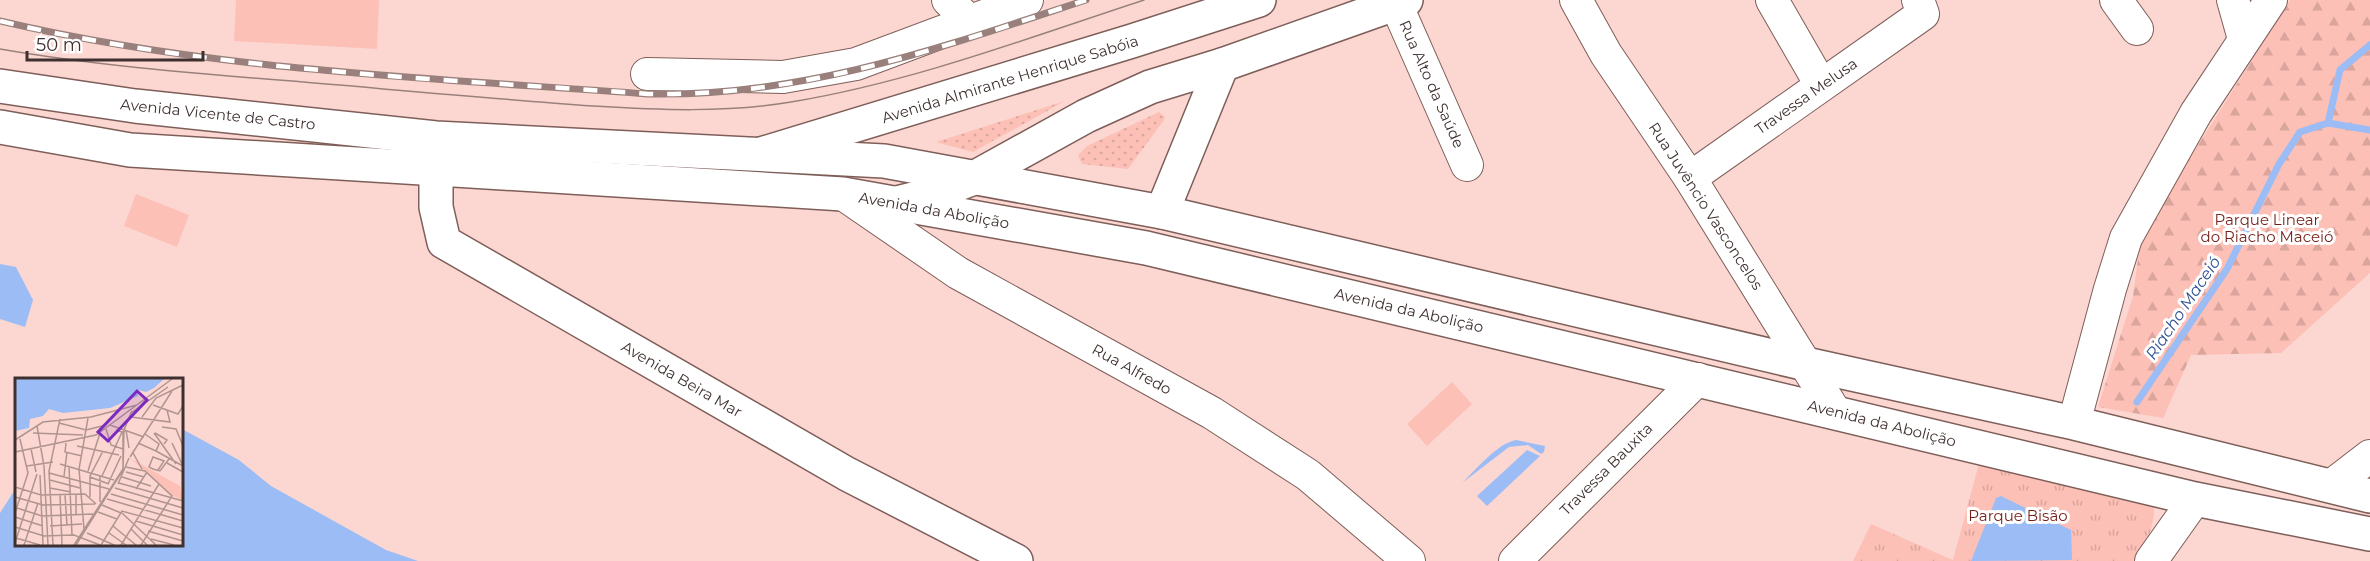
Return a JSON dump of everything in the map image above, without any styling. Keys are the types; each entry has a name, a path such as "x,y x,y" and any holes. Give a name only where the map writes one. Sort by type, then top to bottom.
{"main road":[{"name":"Avenida Almirante Henrique Sabóia","path":"761,154 1110,48 1258,0"},
{"path":"897,203 928,195 974,178 1150,87 1222,65 1401,2"},
{"path":"1161,212 1222,65"},
{"name":"Avenida Vicente de Castro","path":"0,86 436,154"},
{"path":"130,150 135,106"},
{"path":"0,127 130,150 436,154 761,154 884,161 1161,212 1806,364 2074,423 2370,496"},
{"name":"Avenida da Abolição","path":"436,154 843,194 1146,248 2195,499 2370,534"},
{"name":"Avenida Beira Mar","path":"436,154 436,207 444,242 847,474 1016,561"}],"street":[{"path":"647,74 783,77 856,64 958,10 1027,0"},
{"name":"Rua Juvêncio Vasconcelos","path":"1576,0 1606,54 1690,178 1835,412"},
{"path":"1773,0 1821,85"},
{"path":"2116,0 2137,29"},
{"path":"2233,0 2244,39"},
{"path":"2074,423 2109,290 2126,238 2196,113 2271,0"},
{"name":"Rua Alto da Saúde","path":"1401,2 1467,165"},
{"name":"Travessa Melusa","path":"1690,178 1821,85 1921,7"},
{"name":"Rua Alfredo","path":"843,194 958,273 1212,413 1308,475 1409,561"},
{"name":"Travessa Bauxita","path":"1515,561 1698,379"},
{"path":"2331,486 2370,456"},
{"path":"2151,561 2195,499"}],"green space":[{"path":"236,0 379,0 377,49 234,41"},
{"name":"Parque Linear do Riacho Maceió","path":"2290,0 2370,0 2370,273 2281,353 2191,355 2163,418 2098,407 2133,296 2141,235"},
{"path":"1065,101 973,152 936,142"},
{"path":"1159,112 1165,117 1164,120 1128,169 1082,164 1078,155 1087,146"},
{"path":"136,194 189,215 177,247 124,226"},
{"path":"1452,382 1472,404 1427,446 1407,424"},
{"name":"Parque Bisão","path":"1980,460 2154,500 2152,525 2147,539 2133,561 1853,561 1871,524 1953,560"}],"water":[{"path":"0,264 16,267 33,300 25,327 0,319"},
{"path":"183,430 239,460 271,486 386,550 418,561 0,561 0,513 15,490 15,546 183,546"},
{"path":"1516,440 1545,446 1544,452 1541,454 1528,445 1509,447 1462,483 1494,452"},
{"path":"1527,450 1540,456 1487,506 1477,496"},
{"path":"2001,496 2071,530 2072,560 1971,561 1996,498"}],"waterway":[{"path":"2328,123 2340,70 2370,45"},
{"name":"Riacho Maceió","path":"2137,402 2227,269 2279,164 2300,132 2328,123 2370,130"}],"tram line":[{"path":"0,49 143,68 462,96 618,107 742,108 791,102 881,83 969,58 1144,0"}],"railway":[{"path":"0,21 80,38 241,62 404,77 648,94 706,93 762,87 871,66 924,52 1086,0"}]}
